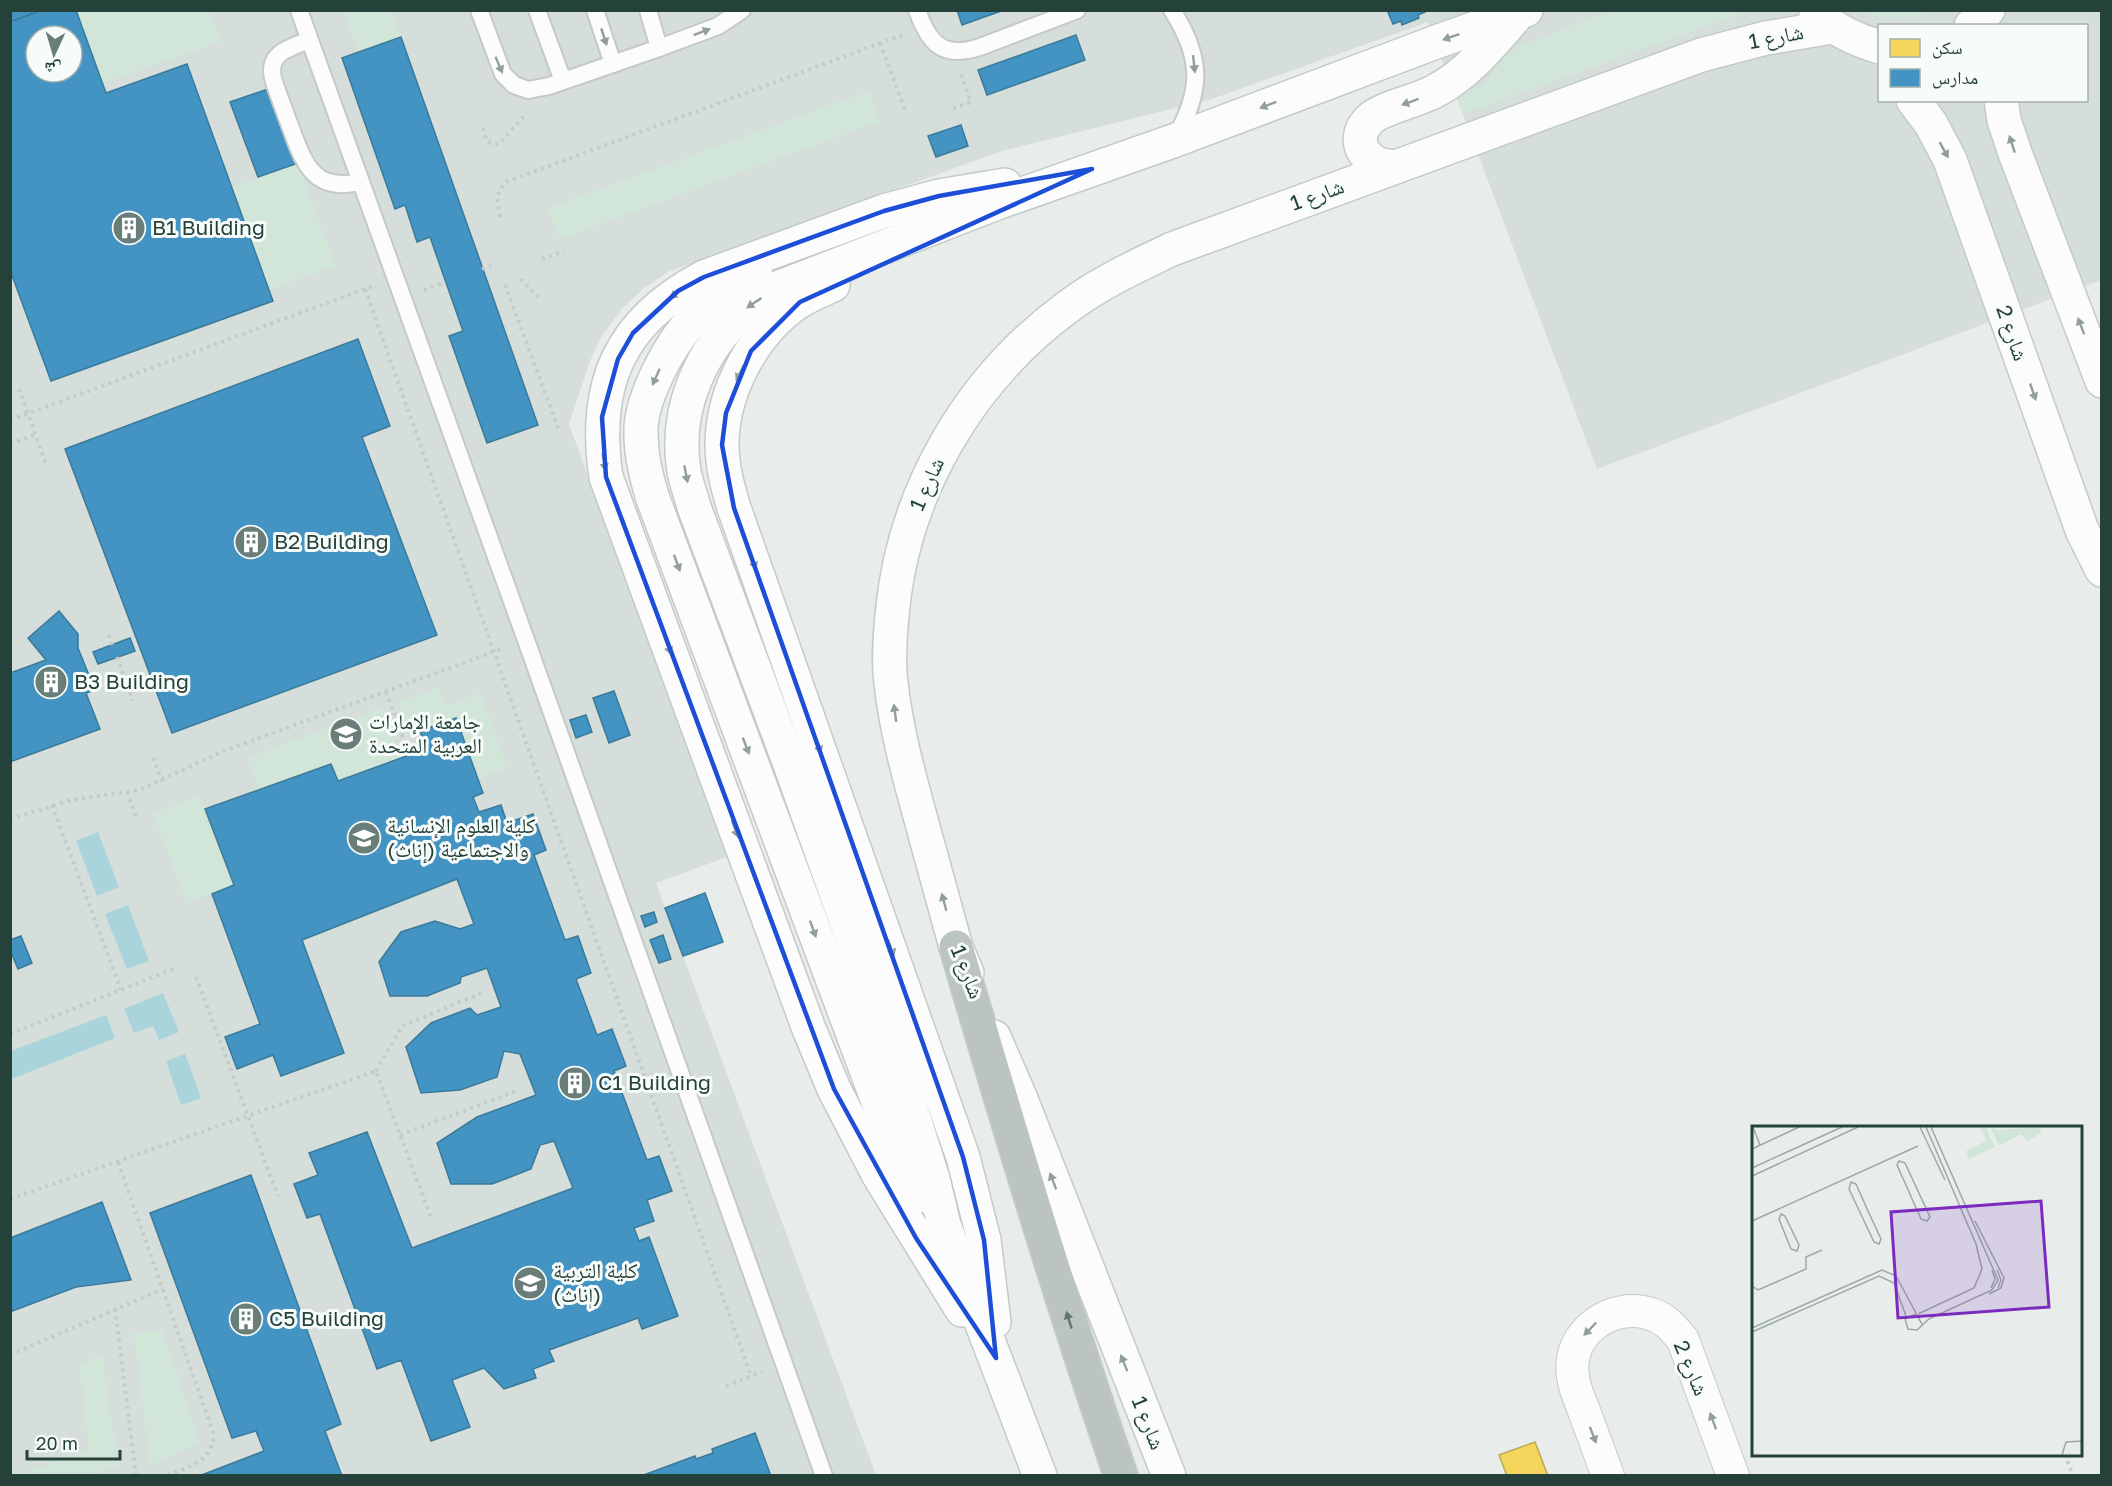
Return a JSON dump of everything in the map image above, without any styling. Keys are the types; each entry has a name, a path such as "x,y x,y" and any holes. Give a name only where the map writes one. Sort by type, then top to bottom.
{"highway":[{"path":"956,947 1000,1099 1080,1356 1121,1476"}],"street":[{"path":"1973,24 1988,10"},
{"path":"1040,1476 944,1225 933,1179 895,1058 694,507 684,471 682,434 688,396 702,362 722,333 746,308 775,289 997,203 1173,141 1517,11"},
{"path":"1398,166 1380,165 1371,161 1365,154 1361,135 1364,125 1380,113 1436,91 1467,70 1517,11"},
{"path":"1844,31 1878,63"},
{"name":"شارع 1","path":"1168,1476 1021,1099 956,947 898,733 891,680 890,635 894,590 903,546 917,503 958,422 984,386 1024,343 1069,306 1109,280 1172,249 1701,55 1766,38 1844,31"},
{"name":"شارع 2","path":"1914,102 1931,124 1950,160 2082,530 2102,570"},
{"path":"2001,102 2004,120 2015,153 2102,381"},
{"path":"996,1358 974,1331 878,1174 834,1089 813,1039 606,477 602,427 608,388 618,359 633,333 654,310 678,291 704,277 884,211 939,196 1092,169"},
{"path":"996,1358 984,1240 963,1156 734,508 725,477 722,445 726,413 736,382 751,351 773,324 800,302 831,286 990,220 1092,169"},
{"path":"944,1225 901,1156 869,1081 652,496 643,465 640,432 646,399 671,346 703,308 723,292 745,280 1010,184"},
{"name":"شارع 2","path":"1608,1476 1572,1375 1574,1355 1582,1337 1595,1322 1613,1313 1633,1310 1652,1314 1670,1324 1683,1340 1733,1476"}],"lane":[{"path":"299,10 824,1476"},
{"path":"479,10 503,74 514,85 528,90 556,84 718,26 742,10"},
{"path":"537,10 556,84"},
{"path":"595,10 613,64"},
{"path":"648,10 659,48"},
{"path":"916,10 930,39 940,47 952,52 980,47 1077,10"},
{"path":"1172,10 1184,30 1194,58 1195,87 1188,116 1173,141"},
{"path":"309,40 282,51 276,57 272,74 274,82 309,170 320,179 332,184 346,185 360,182"}],"path":[{"path":"500,217 498,190 506,182 923,27"},
{"path":"880,43 906,112"},
{"path":"952,52 972,102 953,108"},
{"path":"483,128 487,141 499,144 556,84"},
{"path":"542,259 564,251"},
{"path":"483,269 491,265"},
{"path":"10,420 394,278"},
{"path":"521,279 542,300"},
{"path":"505,285 558,428"},
{"path":"365,289 751,1376"},
{"path":"19,389 46,464"},
{"path":"10,444 35,435"},
{"path":"109,635 112,645"},
{"path":"10,819 89,796 127,792 150,786 224,751 526,640"},
{"path":"117,657 132,700"},
{"path":"386,692 409,755"},
{"path":"153,758 162,781"},
{"path":"127,792 137,819"},
{"path":"52,805 121,990"},
{"path":"10,1034 176,968"},
{"path":"196,977 278,1196"},
{"path":"10,1199 376,1071 402,1026 482,993"},
{"path":"376,1071 432,1220"},
{"path":"400,1135 519,1090"},
{"path":"118,1161 214,1435 210,1451 205,1458 197,1464 165,1476"},
{"path":"10,1355 163,1289"},
{"path":"115,1310 136,1476"},
{"path":"726,1386 784,1363"},
{"path":"2066,1456 2073,1476"}],"highlighted area":[{"path":"1092,169 800,302 751,351 726,413 722,445 734,508 963,1157 984,1240 996,1358 916,1238 834,1089 606,477 602,417 618,359 633,333 678,291 704,277 884,211 939,196"}],"shaded area":[{"name":"جامعة الإمارات العربية المتحدة","path":"10,11 2099,11 2102,17 2101,280 1597,469 1428,22 1212,99 1002,151 670,271 644,288 622,309 603,334 590,361 569,424 727,857 656,883 876,1475 11,1475"}],"green space":[{"path":"84,10 210,11 221,41 102,84 84,33 84,24 81,24 77,13"},
{"path":"1933,10 1924,15 1906,19 1877,16 1859,11"},
{"path":"344,11 392,11 401,37 358,52"},
{"path":"1609,11 1748,11 1463,114 1456,96 1485,85 1495,68 1513,51"},
{"path":"869,91 880,121 560,239 548,208"},
{"path":"298,163 335,266 269,290 231,187"},
{"path":"438,687 446,706 481,693 507,768 478,779 456,718 411,734 399,703"},
{"path":"381,708 401,758 338,781 331,764 259,789 247,758"},
{"path":"200,796 234,885 187,903 153,813"},
{"path":"163,1331 200,1443 150,1465 134,1333"},
{"path":"102,1355 118,1466 92,1475 20,1475 89,1449 79,1364"}],"water":[{"path":"98,832 119,887 97,896 76,841"},
{"path":"128,905 149,961 127,969 105,914"},
{"path":"163,993 179,1032 159,1040 153,1026 134,1033 124,1009"},
{"path":"106,1015 115,1038 12,1079 11,1051"},
{"path":"185,1054 201,1098 181,1105 166,1061"}],"building: سكن":[{"path":"1535,1442 1548,1476 1507,1476 1499,1455"}],"building: مدارس":[{"path":"10,10 43,10 10,22"},
{"name":"B1 Building","path":"43,10 76,10 81,24 24,24 24,84 84,84 84,32 106,93 187,64 273,301 51,381 10,270 10,22"},
{"path":"957,10 1004,10 962,25"},
{"path":"1387,10 1424,10 1425,12 1418,15 1419,18 1402,25 1401,21 1393,24"},
{"path":"1076,35 1085,60 987,95 978,70"},
{"path":"401,37 538,425 487,443 449,336 463,331 430,237 417,242 405,205 395,209 342,58"},
{"path":"271,88 298,163 258,177 230,102"},
{"path":"961,125 968,146 936,157 928,136"},
{"name":"B2 Building","path":"358,339 390,426 362,437 437,635 172,733 65,449"},
{"name":"B3 Building","path":"59,611 78,634 78,648 95,690 86,693 100,729 10,762 10,673 46,660 28,638"},
{"path":"130,638 135,651 98,664 93,652"},
{"path":"614,691 630,735 609,743 593,698"},
{"path":"586,715 592,732 576,738 570,720"},
{"name":"C1 Building","path":"456,718 483,793 473,797 479,812 501,805 507,823 533,814 546,850 534,855 565,940 578,936 591,973 576,979 597,1035 612,1029 626,1066 614,1071 647,1160 659,1156 672,1191 647,1200 654,1221 634,1228 639,1241 649,1237 678,1316 642,1329 638,1318 549,1350 554,1361 533,1369 536,1378 504,1389 484,1368 452,1380 470,1427 431,1441 401,1360 377,1369 320,1214 307,1218 294,1184 318,1175 309,1153 367,1132 412,1248 573,1188 554,1141 540,1145 531,1169 492,1184 451,1184 437,1143 477,1117 536,1095 520,1054 504,1051 497,1077 460,1090 421,1093 406,1047 431,1023 470,1008 477,1015 501,1007 487,968 461,977 460,983 427,996 390,996 379,962 401,932 435,921 460,929 474,924 457,879 302,940 344,1053 281,1076 273,1055 237,1069 225,1037 260,1024 212,894 234,885 205,809 331,764 338,781 426,749 420,731"},
{"path":"705,893 723,942 683,956 665,908"},
{"path":"654,912 657,922 645,927 641,916"},
{"path":"663,935 671,959 659,963 650,940"},
{"path":"21,936 32,963 18,969 10,950 10,940"},
{"name":"C5 Building","path":"251,1175 341,1424 325,1431 342,1476 199,1476 264,1451 256,1431 232,1438 150,1213"},
{"path":"102,1202 131,1280 76,1287 10,1312 10,1238"},
{"path":"755,1433 771,1476 641,1476 695,1456 696,1459 713,1453 712,1449"}],"place":[{"name":"B1 Building","path":"129,228"},
{"name":"B2 Building","path":"251,542"},
{"name":"B3 Building","path":"51,682"},
{"name":"جامعة الإمارات العربية المتحدة","path":"346,734"},
{"name":"كلية العلوم الإنسانية والاجتماعية (إناث)","path":"364,838"},
{"name":"C1 Building","path":"575,1083"},
{"name":"كلية التربية (إناث)","path":"530,1283"},
{"name":"C5 Building","path":"246,1319"}]}
